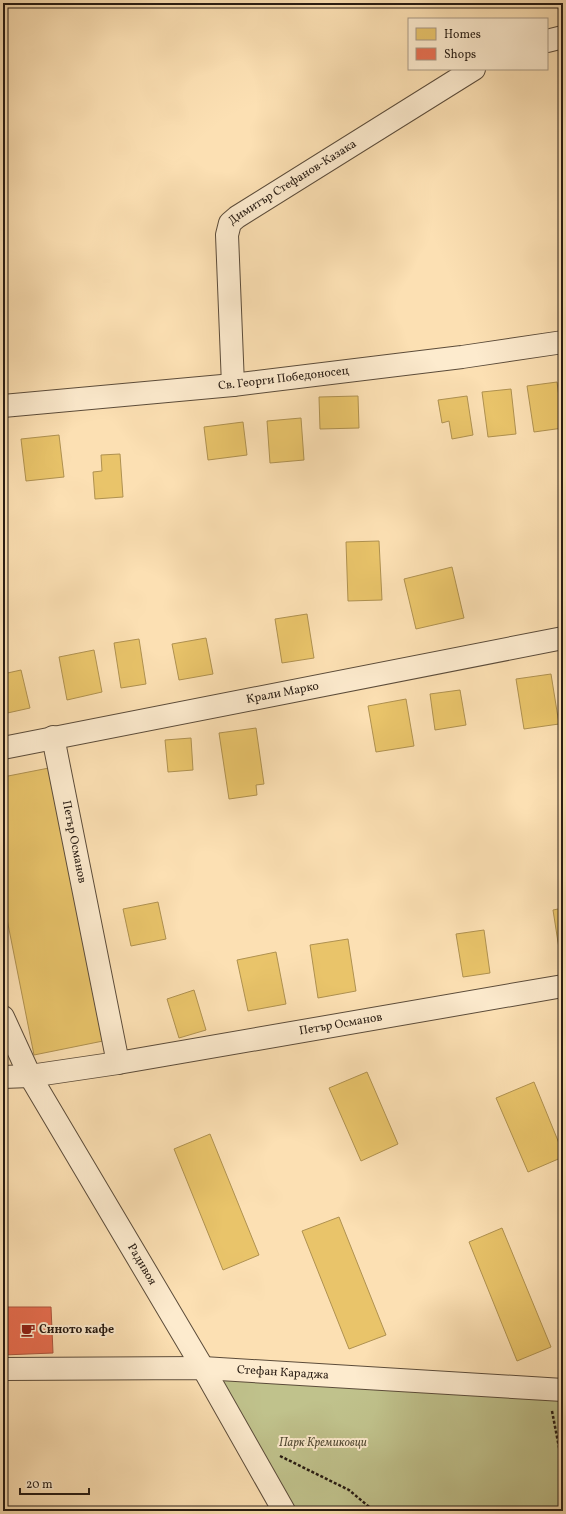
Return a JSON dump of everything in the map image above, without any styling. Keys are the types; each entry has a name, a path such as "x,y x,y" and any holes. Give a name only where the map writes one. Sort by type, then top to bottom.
{"street":[{"path":"548,41 563,37"},
{"name":"Димитър Стефанов-Казака","path":"233,386 227,235 230,224 237,217 472,70"},
{"name":"Св. Георги Победоносец","path":"3,406 233,386 462,357 563,342"},
{"name":"Крали Марко","path":"3,748 563,638"},
{"name":"Петър Османов","path":"53,737 118,1064"},
{"name":"Петър Османов","path":"3,1077 30,1076 118,1064 563,986"},
{"name":"Радивоя","path":"3,1017 30,1076 203,1368 284,1511"},
{"name":"Стефан Караджа","path":"3,1369 203,1368 555,1390"}],"path":[{"path":"555,1390 563,1468"},
{"path":"276,1454 349,1490 374,1511"}],"green space":[{"name":"Парк Кремиковци","path":"203,1368 563,1390 563,1511 284,1511"}],"building: Homes":[{"path":"557,382 563,428 534,432 527,386"},
{"path":"511,389 516,434 488,437 482,392"},
{"path":"358,396 359,428 320,429 319,397"},
{"path":"467,396 473,435 452,439 449,421 442,423 438,400"},
{"path":"301,418 304,460 270,463 267,421"},
{"path":"243,422 247,455 208,460 204,427"},
{"path":"59,435 64,477 26,481 21,439"},
{"path":"120,454 123,497 95,499 93,472 102,471 101,455"},
{"path":"379,541 382,600 348,601 346,542"},
{"path":"452,567 464,618 416,629 404,579"},
{"path":"307,614 314,658 282,663 275,619"},
{"path":"206,638 213,674 179,680 172,644"},
{"path":"139,639 146,684 121,688 114,643"},
{"path":"94,650 102,692 67,700 59,657"},
{"path":"21,670 30,708 3,714 3,674"},
{"path":"551,674 559,724 524,729 516,679"},
{"path":"460,690 466,725 435,730 430,694"},
{"path":"406,699 414,746 376,752 368,706"},
{"path":"256,728 264,784 256,785 257,795 229,799 219,733"},
{"path":"191,738 193,770 168,772 165,740"},
{"path":"54,767 108,1040 34,1055 3,899 3,777"},
{"path":"158,902 166,939 131,946 123,909"},
{"path":"563,908 563,954 560,955 553,910"},
{"path":"484,930 490,973 463,977 456,934"},
{"path":"348,939 356,991 318,998 310,945"},
{"path":"276,952 286,1004 248,1011 237,960"},
{"path":"194,990 206,1030 179,1038 167,999"},
{"path":"367,1072 398,1144 361,1161 329,1088"},
{"path":"534,1082 563,1153 563,1157 528,1172 496,1098"},
{"path":"210,1134 259,1255 223,1270 174,1149"},
{"path":"339,1217 386,1335 349,1349 302,1231"},
{"path":"502,1228 551,1347 517,1361 469,1242"}],"building: Shops":[{"name":"Синото кафе","path":"3,1307 51,1307 53,1353 3,1355"}],"place":[{"name":"Синото кафе","path":"28,1330"}]}
